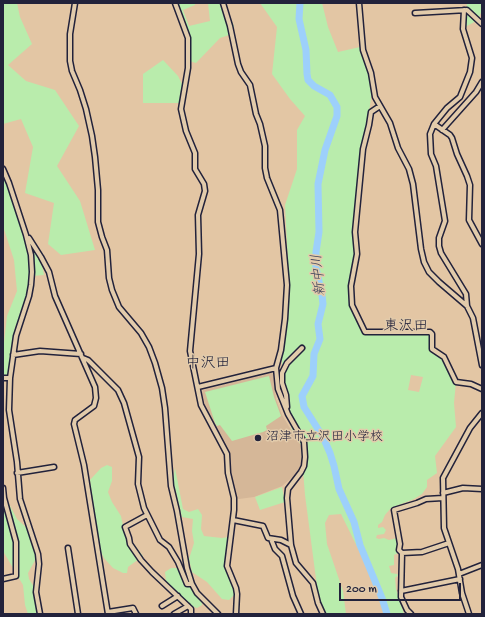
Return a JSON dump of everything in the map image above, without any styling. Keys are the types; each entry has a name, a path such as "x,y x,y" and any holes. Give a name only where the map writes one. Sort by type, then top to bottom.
{"street":[{"path":"75,3 70,34 70,61 72,71 86,109 92,136 97,177 98,222 107,250 109,278 119,307 141,333 149,347 162,388 168,436 171,486 187,568 192,584 197,593 218,614"},
{"path":"175,3 188,38 188,68 181,109 186,131 195,153 195,169 204,184 205,191 198,215 199,254 190,351 201,405 227,454 228,472 234,498 233,520 227,566 236,588 236,614"},
{"path":"223,3 230,26 240,72 250,85 265,146 265,168 267,178 280,210 287,285 281,350 276,368 278,389 288,414 304,442 305,457 301,472 288,489 287,498 291,545 296,562 313,583 318,603 323,614"},
{"path":"359,3 363,50 371,73 375,97 390,123 398,148 409,169 416,200 421,249 424,262 434,278 468,306"},
{"path":"466,3 464,28 472,58 470,72 460,97 434,124 430,134 431,154 436,166 445,221 439,238 439,246 441,253 466,294 482,365"},
{"path":"415,13 465,10 482,24"},
{"path":"442,130 476,92 482,82"},
{"path":"380,106 371,112 363,149 355,232 357,254 351,286 352,305 364,332 430,332 432,334 432,349 444,357 456,382 471,384 482,389"},
{"path":"434,124 452,138 470,185 469,220 482,242"},
{"path":"3,169 26,235 31,255 31,285 16,336 10,378 9,410 20,499 38,554 39,564 36,592 40,614"},
{"path":"26,235 49,272 55,296 95,387 96,398 94,406 75,420 74,424 84,464 108,613 133,608 136,614"},
{"path":"288,414 286,395 282,383 282,373 287,363 302,348"},
{"path":"13,355 40,351 82,356 88,360 118,390 124,403 139,456 138,484 144,508 160,540 169,548 178,562 188,584 192,584"},
{"path":"198,387 276,368"},
{"path":"3,378 10,378"},
{"path":"469,614 463,597 459,574 444,528 443,478 470,428 482,413"},
{"path":"17,473 54,467"},
{"path":"3,488 4,498 16,542 16,576 3,579"},
{"path":"443,493 463,488 482,489"},
{"path":"411,614 406,610 401,591 402,553 399,550 400,544 394,510 417,504 426,499 443,498"},
{"path":"147,515 125,527 130,544 141,560 152,572 191,609 191,614"},
{"path":"233,520 263,526 268,538 271,540 275,549 282,556 293,596 300,614"},
{"path":"271,540 281,540 291,545"},
{"path":"402,553 422,552 449,543"},
{"path":"68,548 78,614"},
{"path":"459,574 482,565"},
{"path":"401,591 460,579"},
{"path":"162,606 178,596"},
{"path":"174,614 188,606"}],"shaded area":[{"name":"沼津市立沢田小学校","path":"271,372 273,374 276,399 282,415 301,446 303,468 282,486 254,497 239,499 237,498 231,476 228,453 208,416 202,393 203,390"}],"green space":[{"path":"3,3 17,3 20,17 32,44 8,65 26,81 55,90 79,126 57,166 80,201 95,250 61,255 48,244 54,203 25,193 33,147 21,119 3,124"},
{"path":"175,3 195,3 195,5 183,10 189,26 210,21 208,3 224,3 234,26 232,34 220,38 196,63 189,61 188,38"},
{"path":"260,3 322,3 328,27 338,52 360,47 373,84 362,162 356,229 357,254 348,294 350,304 357,322 364,333 430,332 433,349 441,354 456,382 454,403 456,427 435,456 437,473 427,480 427,487 422,494 414,499 391,508 385,515 382,522 378,525 378,528 383,527 386,530 384,534 377,535 376,538 384,538 389,540 397,538 400,539 398,553 394,555 394,565 389,566 391,573 398,575 395,578 396,589 404,614 384,614 371,575 341,514 329,515 325,523 327,544 343,591 346,614 326,614 318,594 305,495 301,445 292,430 282,397 279,377 282,373 282,357 289,282 285,205 297,169 297,130 305,116 290,99 272,74 277,27","holes":["411,375 423,377 419,392 408,390"]},
{"path":"467,3 482,3 482,10 478,20 465,27"},
{"path":"163,60 178,76 183,86 180,103 143,103 143,74"},
{"path":"3,172 27,238 42,265 44,275 32,276 32,293 15,327 8,378 3,373 3,352 7,316 17,291 14,260 3,226"},
{"path":"269,376 274,397 281,416 266,426 267,430 232,441 220,425 217,426 215,423 205,392"},
{"path":"107,465 112,467 112,481 108,492 112,502 121,516 125,535 143,556 128,567 127,573 123,573 113,568 104,558 100,550 90,480 101,468"},
{"path":"175,468 183,509 189,512 198,509 202,515 201,529 204,536 222,538 229,537 227,548 227,567 236,587 235,594 229,600 222,599 207,582 192,572 189,559 194,543 192,531 193,519 182,517 173,480"},
{"path":"282,487 285,502 260,510 255,497"},
{"path":"6,498 17,519 30,531 38,555 28,573 29,579 34,587 35,597 41,614 28,614 25,605 23,585 3,551 3,500"},
{"path":"171,568 179,568 187,584 201,599 202,605 197,608 189,605 166,581 165,572"}],"waterway":[{"name":"新中川","path":"300,3 299,19 306,50 308,80 314,86 330,95 337,107 337,116 325,150 318,184 319,232 316,252 316,268 323,304 318,324 320,339 314,354 313,376 302,396 304,407 323,437 330,453 339,489 354,522 360,545 387,614"}],"place":[{"name":"沼津市立沢田小学校","path":"258,438"}],"district":[{"name":"東沢田","path":"406,328"},
{"name":"中沢田","path":"208,365"}]}
